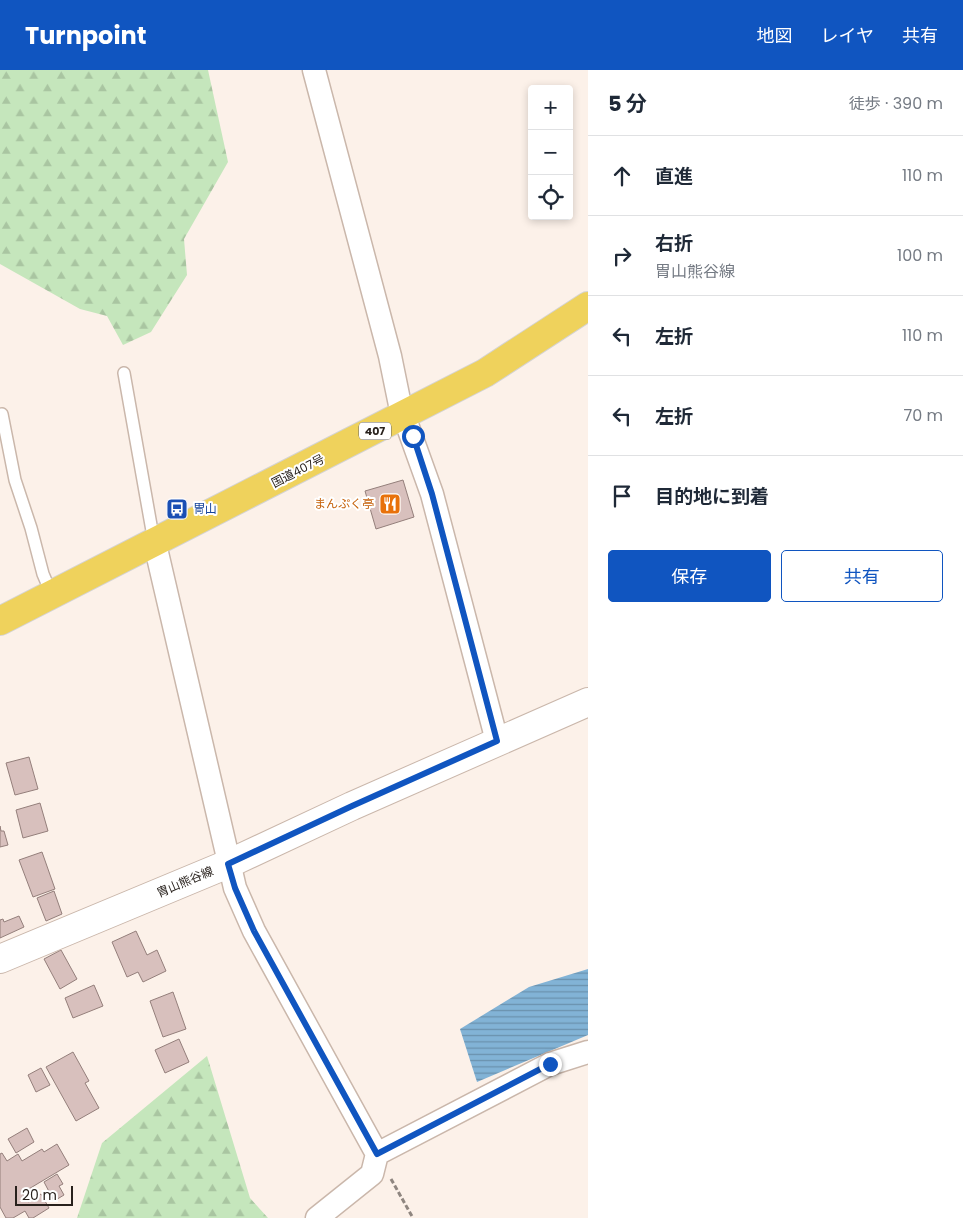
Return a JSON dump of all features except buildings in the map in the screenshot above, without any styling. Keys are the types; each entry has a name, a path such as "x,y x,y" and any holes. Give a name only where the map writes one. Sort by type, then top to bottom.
{"highway":[{"name":"国道407号","path":"0,621 155,544 485,373 588,306"}],"main road":[{"name":"胄山熊谷線","path":"0,960 228,864 352,806 588,702"}],"street":[{"path":"314,70 374,293 404,416 432,494 497,741"},
{"path":"155,544 235,888 254,931 377,1154 372,1174 318,1218"},
{"path":"377,1154 550,1064 588,1052"}],"lane":[{"path":"124,373 155,544"},
{"path":"2,414 15,480 31,528 43,574 52,594"}],"path":[{"path":"377,1154 413,1218"}],"green space":[{"path":"0,70 208,70 228,162 184,239 187,275 151,332 123,345 107,316 80,309 0,264"},
{"path":"207,1056 250,1198 268,1218 77,1218 102,1143"}],"water":[{"path":"588,969 588,1035 477,1082 460,1029 529,987"}],"place":[{"name":"まんぷく亭","path":"390,504"},
{"name":"冑山","path":"177,509"}],"route":[{"path":"413,436 432,494 497,741 228,864 235,888 254,931 377,1154 550,1064"}]}
